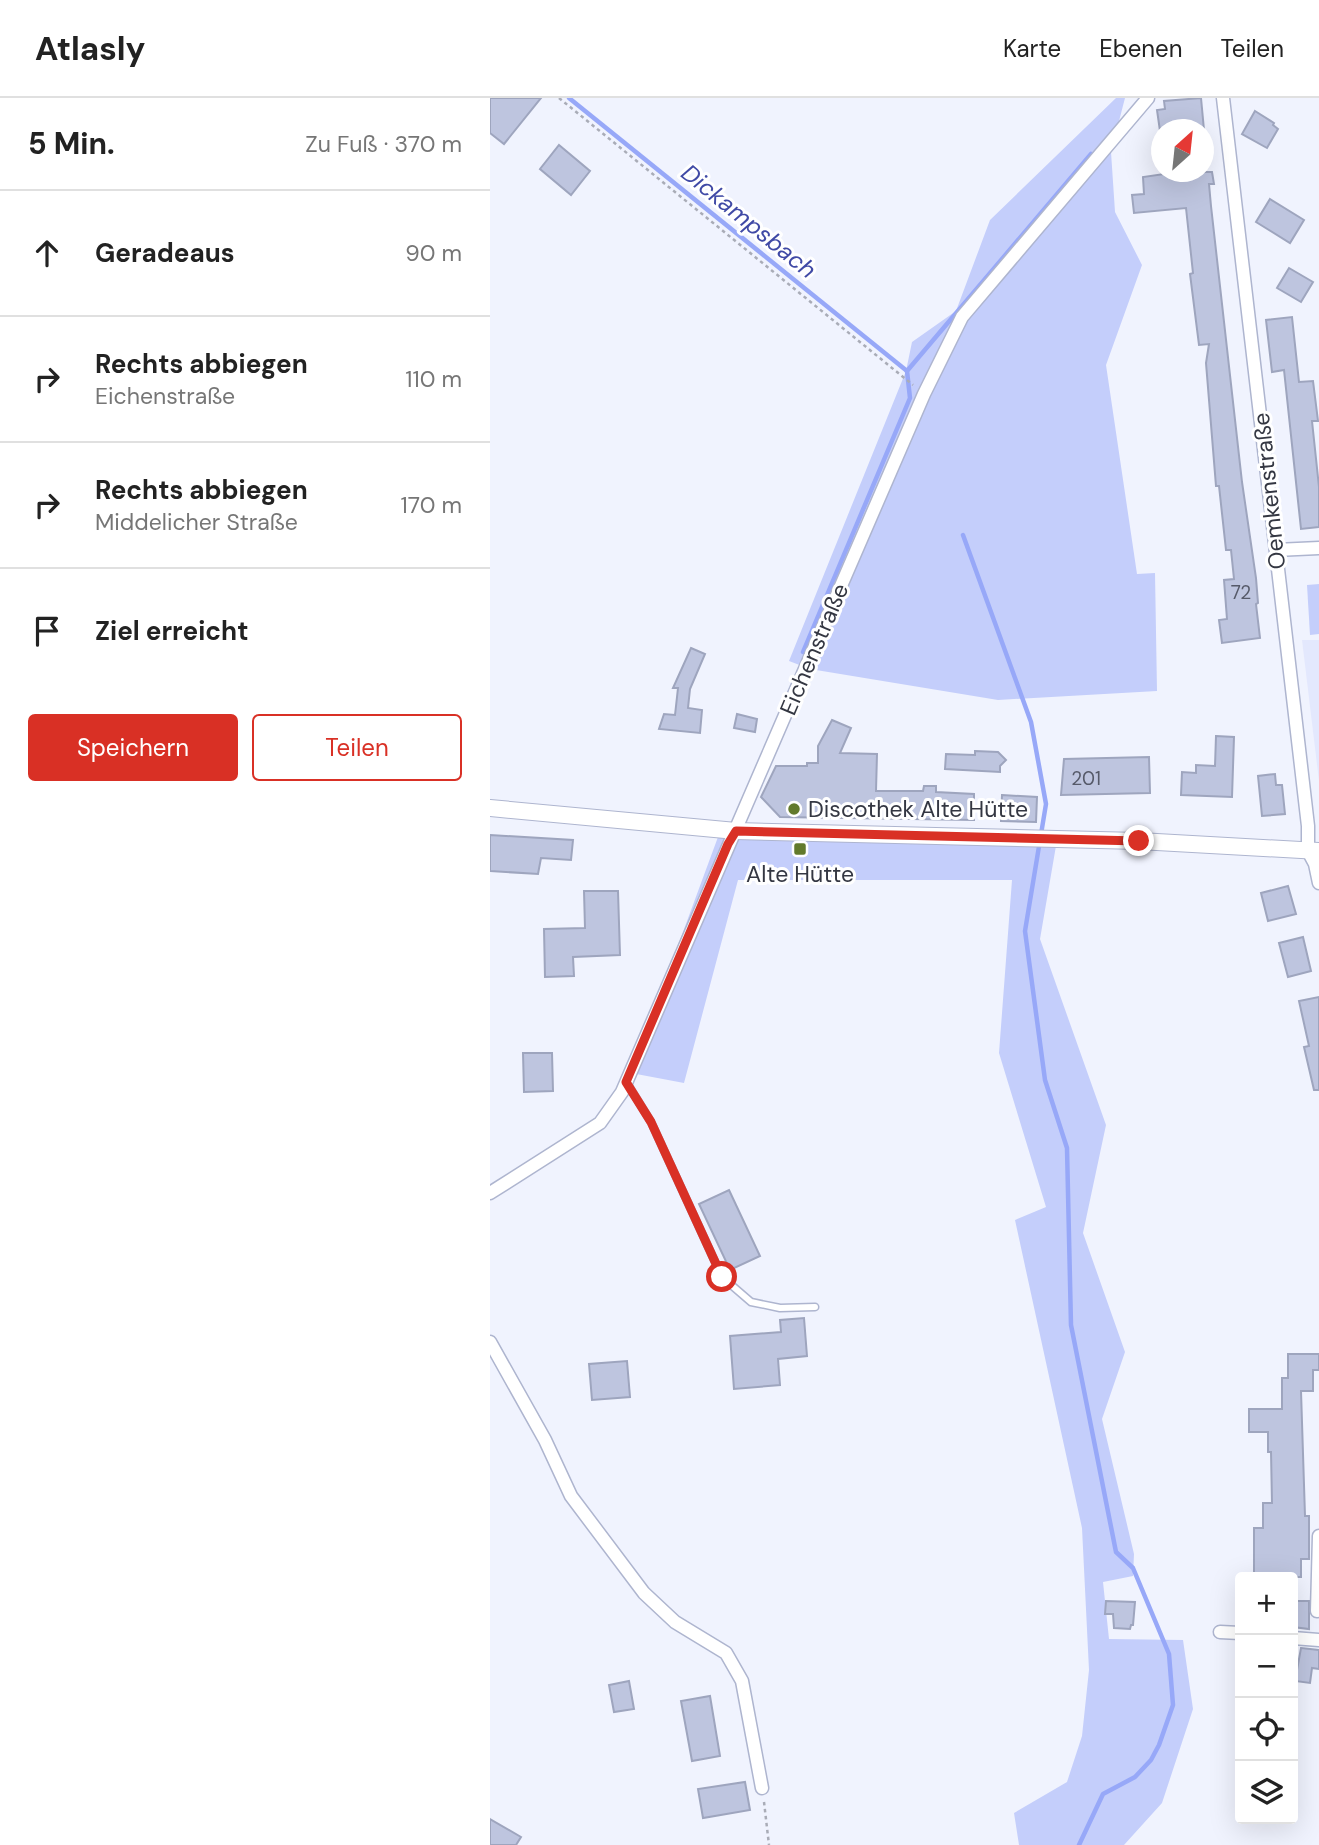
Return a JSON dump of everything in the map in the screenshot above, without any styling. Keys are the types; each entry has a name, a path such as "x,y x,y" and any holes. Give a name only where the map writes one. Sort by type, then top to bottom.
{"street":[{"name":"Eichenstraße","path":"490,1193 600,1123 622,1092 924,394 962,317 1148,98"},
{"name":"Oemkenstraße","path":"1223,98 1308,827 1319,883"},
{"path":"1276,550 1319,548"},
{"path":"490,808 736,831 1139,841 1314,851"},
{"path":"490,1342 545,1440 571,1496 587,1518 644,1593 675,1622 726,1653 742,1681 762,1788"},
{"path":"1317,1611 1319,1536"},
{"path":"1220,1632 1235,1633"},
{"path":"1298,1638 1319,1640"}],"lane":[{"path":"626,1082 651,1122 722,1277 751,1302 780,1308 815,1307"}],"path":[{"path":"559,98 924,394"},
{"path":"762,1788 769,1845"}],"shaded area":[{"path":"1116,98 1125,98 1111,152 1115,212 1142,265 1106,365 1137,574 1155,573 1157,691 998,700 810,669 789,661 906,371 912,342 956,311 990,220"},
{"path":"1319,584 1319,634 1310,635 1307,585"},
{"path":"1302,640 1319,640 1319,781"},
{"path":"736,831 1057,840 1040,939 1106,1125 1083,1233 1125,1352 1102,1419 1134,1554 1133,1576 1103,1582 1109,1639 1183,1640 1193,1709 1162,1803 1124,1845 1019,1845 1014,1813 1067,1782 1082,1736 1089,1670 1082,1528 1015,1220 1046,1207 999,1053 1012,880 738,880 684,1083 631,1073 718,837"}],"building":[{"path":"490,98 541,98 504,144 490,133"},
{"path":"1201,98 1203,119 1158,119 1157,110 1165,109 1164,101"},
{"path":"1255,111 1274,123 1278,129 1267,148 1242,134"},
{"path":"559,145 590,171 571,195 540,169"},
{"path":"1151,176 1151,182 1214,182 1209,184 1211,206 1242,482 1256,578 1260,638 1222,643 1219,620 1227,619 1224,580 1234,579 1231,550 1226,550 1219,486 1216,486 1206,363 1209,344 1199,345 1190,274 1193,273 1186,208 1134,213 1132,195 1144,194 1143,177"},
{"path":"1270,199 1304,220 1290,243 1256,222"},
{"path":"1289,268 1313,282 1301,302 1277,288"},
{"path":"1292,317 1299,382 1313,381 1318,421 1312,421 1319,487 1319,527 1301,529 1284,370 1272,372 1266,320"},
{"path":"691,648 705,654 690,689 688,708 702,710 700,733 659,729 664,714 675,715 678,688 673,688"},
{"path":"737,714 757,719 755,732 734,728"},
{"path":"832,720 851,728 840,753 877,754 876,791 923,791 924,786 936,786 936,792 974,794 974,820 780,817 761,797 776,766 807,766 807,763 818,763 818,746"},
{"path":"1216,736 1234,737 1232,797 1181,795 1182,772 1196,773 1196,765 1215,766"},
{"path":"975,751 998,752 1006,760 1000,766 1000,772 945,769 946,754 975,755"},
{"path":"1149,757 1150,793 1061,795 1064,759"},
{"path":"1275,774 1276,785 1282,785 1285,814 1262,816 1258,776"},
{"path":"1002,795 1037,797 1036,822 1001,821"},
{"path":"490,835 573,840 571,860 541,858 538,874 490,871"},
{"path":"1288,886 1296,914 1268,921 1261,893"},
{"path":"584,891 618,891 620,955 573,957 574,976 545,977 544,929 585,928"},
{"path":"1303,937 1311,971 1288,977 1279,943"},
{"path":"1319,997 1319,1090 1314,1090 1304,1047 1309,1046 1299,1001"},
{"path":"523,1053 552,1053 553,1091 524,1092"},
{"path":"729,1190 760,1256 730,1270 699,1204"},
{"path":"804,1318 807,1356 778,1359 780,1385 734,1389 730,1336 781,1332 780,1320"},
{"path":"1288,1354 1319,1354 1319,1370 1313,1370 1313,1391 1301,1391 1309,1559 1301,1559 1301,1577 1298,1577 1298,1572 1254,1572 1254,1528 1263,1528 1263,1503 1272,1503 1271,1452 1268,1452 1268,1432 1249,1432 1249,1409 1282,1409 1282,1378 1288,1378"},
{"path":"627,1361 630,1397 592,1400 589,1364"},
{"path":"1106,1601 1135,1602 1133,1625 1130,1629 1114,1628 1113,1614 1105,1614"},
{"path":"1298,1601 1309,1601 1309,1629 1298,1628"},
{"path":"1301,1648 1319,1650 1319,1669 1312,1668 1310,1683 1298,1681"},
{"path":"629,1681 634,1709 614,1712 609,1685"},
{"path":"710,1696 720,1756 692,1761 681,1701"},
{"path":"745,1782 750,1810 703,1818 698,1789"},
{"path":"490,1819 521,1837 516,1845 490,1845"}],"waterway":[{"name":"Dickampsbach","path":"569,98 907,371"},
{"path":"803,652 910,398 907,371 1091,154"},
{"path":"963,535 1031,722 1046,804 1025,931 1045,1080 1067,1148 1071,1325 1116,1552 1133,1568 1169,1654 1173,1705 1159,1745 1151,1760 1135,1777 1103,1794 1079,1845"}],"place":[{"name":"Discothek Alte Hütte","path":"794,809"},
{"name":"Alte Hütte","path":"800,849"}],"route":[{"path":"722,1277 651,1122 626,1082 728,844 736,831 1139,841"}]}
